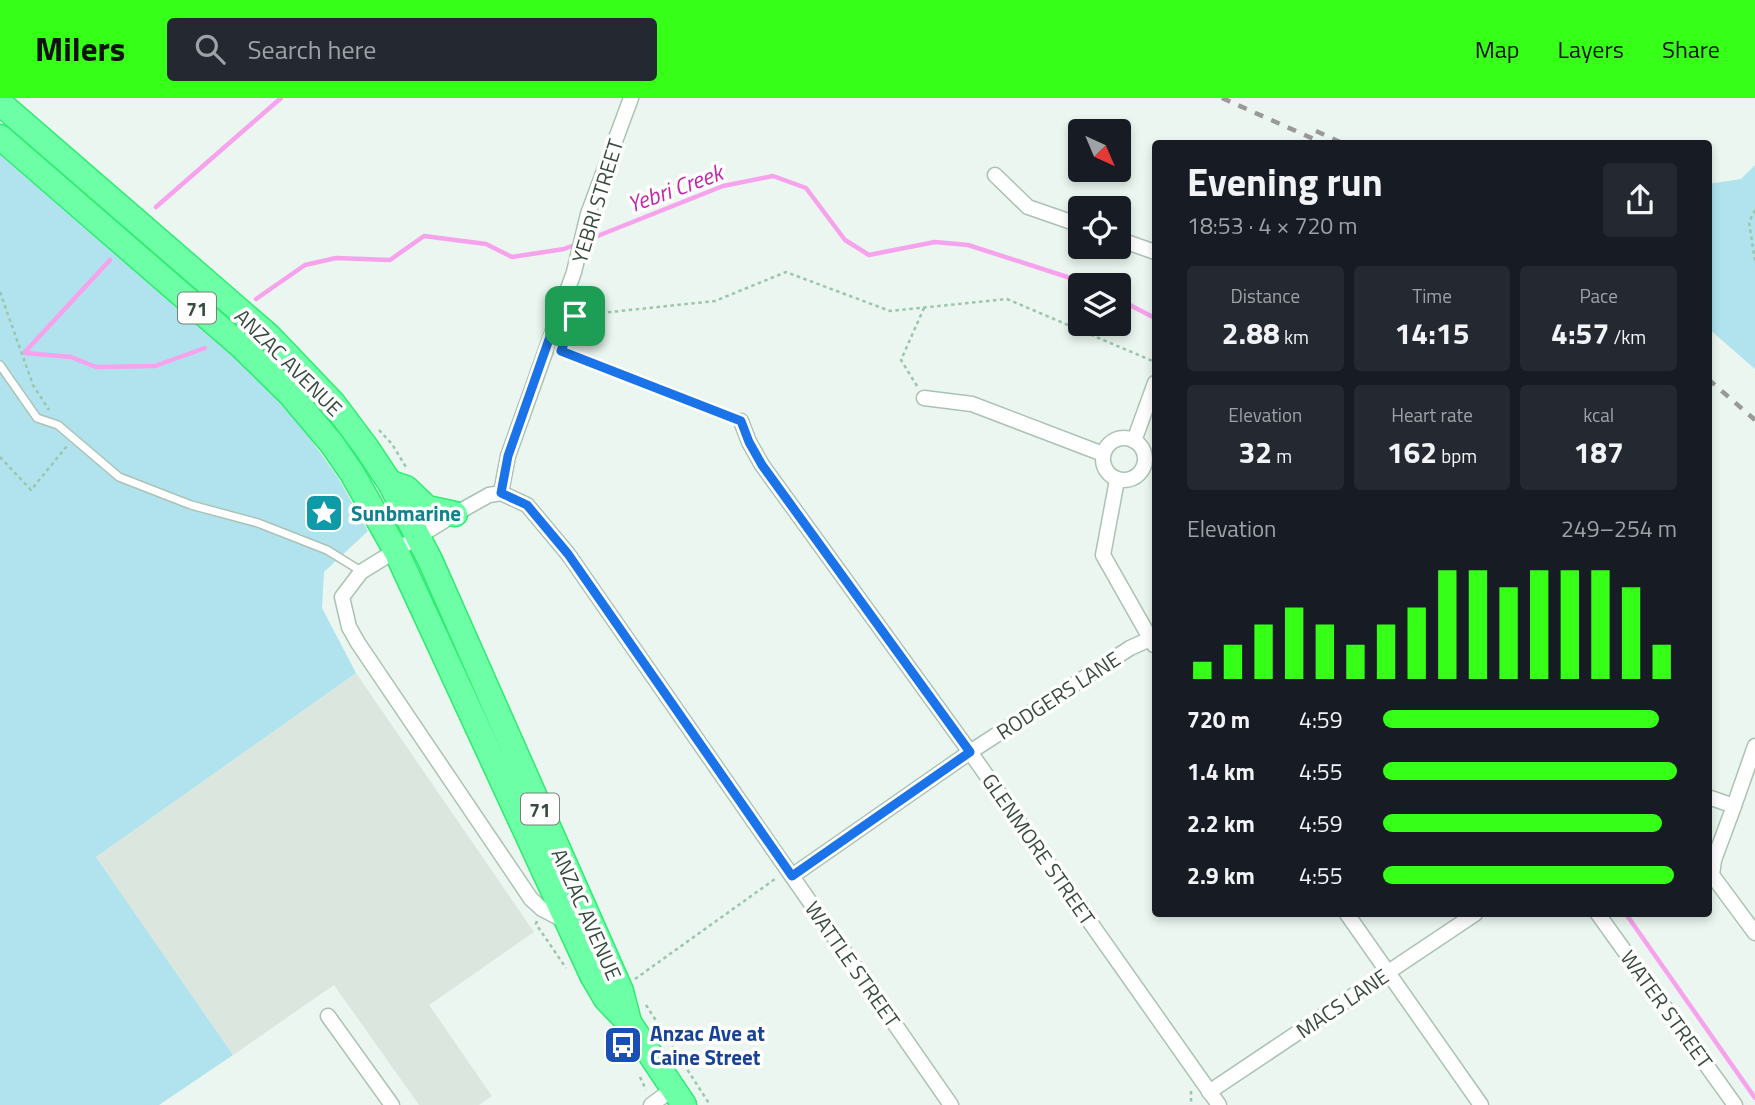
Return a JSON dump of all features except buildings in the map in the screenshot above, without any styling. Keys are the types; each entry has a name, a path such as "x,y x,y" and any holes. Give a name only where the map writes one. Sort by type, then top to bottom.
{"highway":[{"name":"ANZAC AVENUE","path":"0,103 269,336 305,371 353,428 390,483 418,538 621,991 630,1024"},
{"name":"ANZAC AVENUE","path":"0,137 241,346 290,394 332,444 352,473 396,551 606,999 630,1024 679,1097"},
{"path":"390,483 406,488 427,508 455,514"}],"street":[{"name":"YEBRI STREET","path":"501,493 508,456 574,272 588,214 631,98"},
{"path":"995,175 1028,207 1068,221"},
{"path":"1131,244 1152,251"},
{"path":"1134,441 1152,391"},
{"path":"924,398 972,404 1103,454"},
{"name":"GLENMORE STREET","path":"741,421 762,465 970,752 1219,1105"},
{"path":"1115,440 1134,441 1145,455 1149,469 1135,477 1117,480 1107,472 1103,454 1115,440"},
{"name":"RODGERS LANE","path":"792,876 970,752 1130,648 1152,643 1103,555 1117,480"},
{"path":"501,493 489,495 455,514 361,572 342,597 349,627 475,806 531,898 542,909 568,922"},
{"name":"WATTLE STREET","path":"501,493 527,505 568,554 951,1105"},
{"path":"1755,746 1714,860 1712,875 1755,933"},
{"path":"1712,798 1734,806"},
{"path":"1349,917 1481,1105"},
{"name":"MACS LANE","path":"1209,1092 1470,917"},
{"name":"WATER STREET","path":"1600,917 1735,1105"},
{"path":"328,1016 392,1105"},
{"path":"651,1105 679,1097"}],"lane":[{"path":"0,365 37,418 58,425 119,477 191,505 258,523 316,545 361,572"}],"path":[{"path":"1755,210 1749,222 1755,261"},
{"path":"559,311 575,316 715,301 786,272 890,311 1007,299 1152,361"},
{"path":"0,292 33,385 58,425"},
{"path":"924,398 901,360 925,307"},
{"path":"570,328 575,316"},
{"path":"566,340 561,351 741,421"},
{"path":"0,457 31,490 74,438"},
{"path":"621,991 779,876 792,876"},
{"path":"670,1046 710,1105"},
{"path":"1191,1087 1191,1105"}],"shaded area":[{"path":"0,149 282,400 337,476 368,531 324,572 322,608 356,673 96,857 233,1055 159,1105 0,1105"},
{"path":"1755,165 1755,369 1712,331 1712,183 1741,179"},
{"path":"356,673 534,932 429,1005 492,1096 479,1105 419,1105 334,985 233,1055 96,857"}],"waterway":[{"path":"156,207 281,98"},
{"name":"Yebri Creek","path":"585,241 723,186 773,176 806,188 845,240 869,255 935,242 968,245 1068,277"},
{"name":"Yebri Creek","path":"256,299 305,265 336,258 390,260 424,236 486,244 512,257 564,249 577,244"},
{"path":"25,352 110,260"},
{"name":"Yebri Creek","path":"1131,306 1152,316"},
{"name":"Yebri Creek","path":"25,353 71,357 96,367 155,366 205,348"},
{"path":"1628,917 1755,1098"}],"railway":[{"path":"1222,98 1316,140"},
{"path":"1316,131 1335,140"},
{"path":"1712,382 1755,420"}],"place":[{"name":"Sunbmarine","path":"324,513"},
{"name":"Anzac Ave at Caine Street","path":"623,1045"}],"route":[{"path":"559,311 575,316 561,351 741,421 762,465 970,752 792,876 568,554 527,505 501,493 508,456 559,311"}]}
